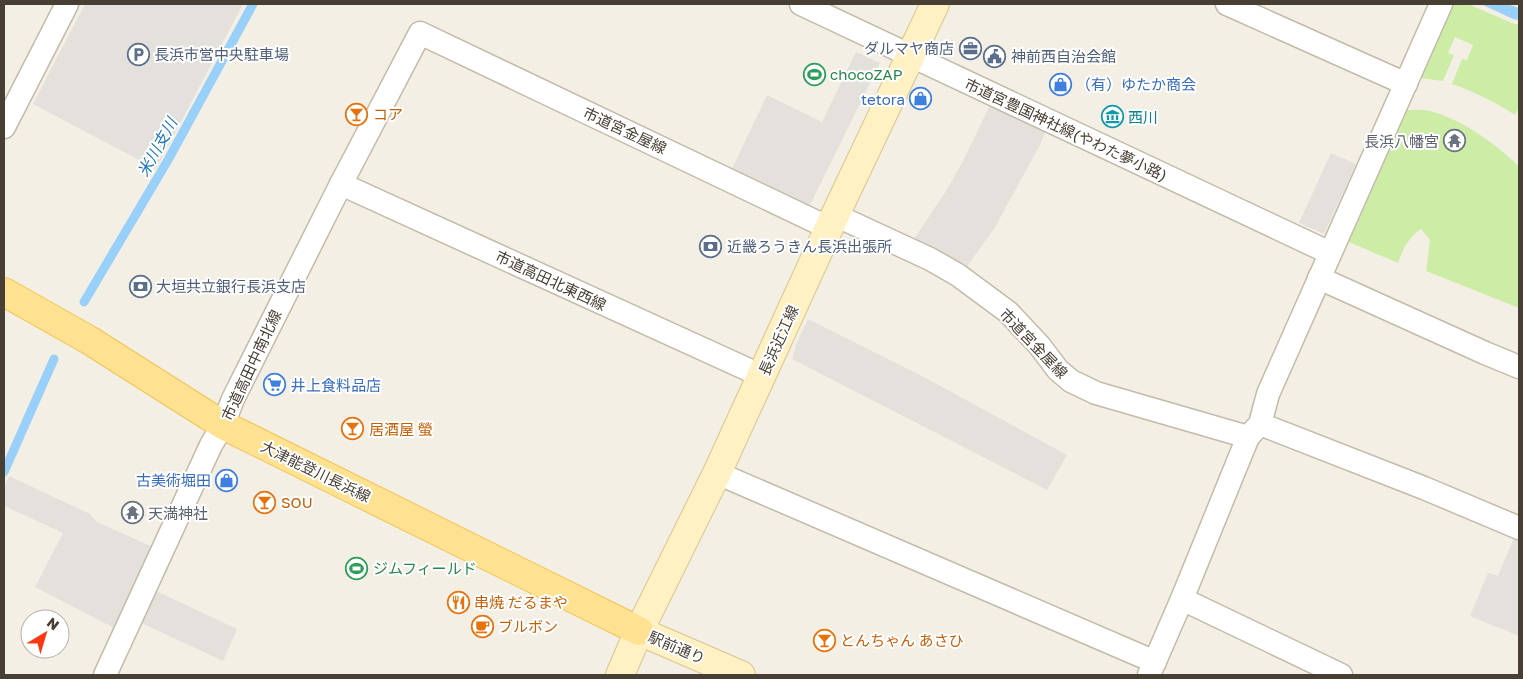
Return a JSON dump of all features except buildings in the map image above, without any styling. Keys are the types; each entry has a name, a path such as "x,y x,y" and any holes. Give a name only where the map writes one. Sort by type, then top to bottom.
{"main road":[{"name":"長浜近江線","path":"620,675 639,631 717,473 832,221 936,4"},
{"name":"大津能登川長浜線","path":"4,292 54,322 89,340 223,425 639,631"},
{"name":"駅前通り","path":"639,631 741,675"}],"street":[{"path":"4,127 68,4"},
{"name":"市道宮豊国神社線(やわた夢小路)","path":"801,4 1330,253"},
{"path":"1227,4 1406,84"},
{"path":"717,473 1152,668 1254,431 1268,394 1441,4"},
{"name":"市道高田中南北線","path":"106,675 211,445 223,425 233,399 341,184 420,33"},
{"name":"市道宮金屋線","path":"420,33 832,221 930,259 958,275 1008,312 1039,345 1058,370 1071,382 1096,393 1254,431 1424,488 1519,528"},
{"name":"市道高田北東西線","path":"341,184 762,376"},
{"path":"1319,278 1519,367"},
{"path":"1182,599 1341,675"}],"green space":[{"path":"1454,4 1468,4 1519,25 1519,107 1515,115 1469,90 1452,84 1462,59 1467,60 1473,45 1455,37 1448,53 1454,55 1443,81 1420,78"},
{"path":"1407,110 1427,110 1466,126 1489,141 1519,166 1519,308 1426,271 1430,240 1421,229 1406,244 1398,263 1349,242"}],"shaded area":[{"name":"長浜市営中央駐車場","path":"85,4 243,4 156,169 33,104"},
{"path":"856,52 880,63 809,207 732,169 767,95 822,122"},
{"path":"990,105 1046,130 1040,145 994,229 963,272 912,242 946,191"},
{"path":"1331,153 1356,164 1324,234 1299,223"},
{"path":"808,319 920,375 1067,455 1047,490 792,359 796,344"},
{"path":"9,476 90,514 97,522 155,548 116,629 35,587 63,533 4,506 4,488"},
{"path":"1516,533 1519,534 1519,636 1470,616 1488,573 1498,576"},
{"path":"154,590 237,629 223,661 139,622"}],"water":[{"path":"1481,4 1507,4 1519,8 1519,20 1513,19"}],"waterway":[{"name":"米川支川","path":"84,302 168,160 253,4"},
{"name":"米川支川","path":"4,472 54,359"}],"place":[{"name":"ダルマヤ商店","path":"970,48"},
{"name":"長浜市営中央駐車場","path":"138,54"},
{"name":"神前西自治会館","path":"995,56"},
{"name":"chocoZAP","path":"814,74"},
{"name":"（有）ゆたか商会","path":"1060,84"},
{"name":"tetora","path":"921,99"},
{"name":"コア","path":"357,114"},
{"name":"西川","path":"1112,117"},
{"name":"長浜八幡宮","path":"1455,141"},
{"name":"近畿ろうきん長浜出張所","path":"711,246"},
{"name":"大垣共立銀行長浜支店","path":"140,286"},
{"name":"井上食料品店","path":"275,385"},
{"name":"居酒屋 螢","path":"353,429"},
{"name":"古美術堀田","path":"227,480"},
{"name":"SOU","path":"265,502"},
{"name":"天満神社","path":"132,513"},
{"name":"ジムフィールド","path":"357,568"},
{"name":"串焼 だるまや","path":"458,602"},
{"name":"ブルボン","path":"482,626"},
{"name":"とんちゃん あさひ","path":"824,640"}]}
